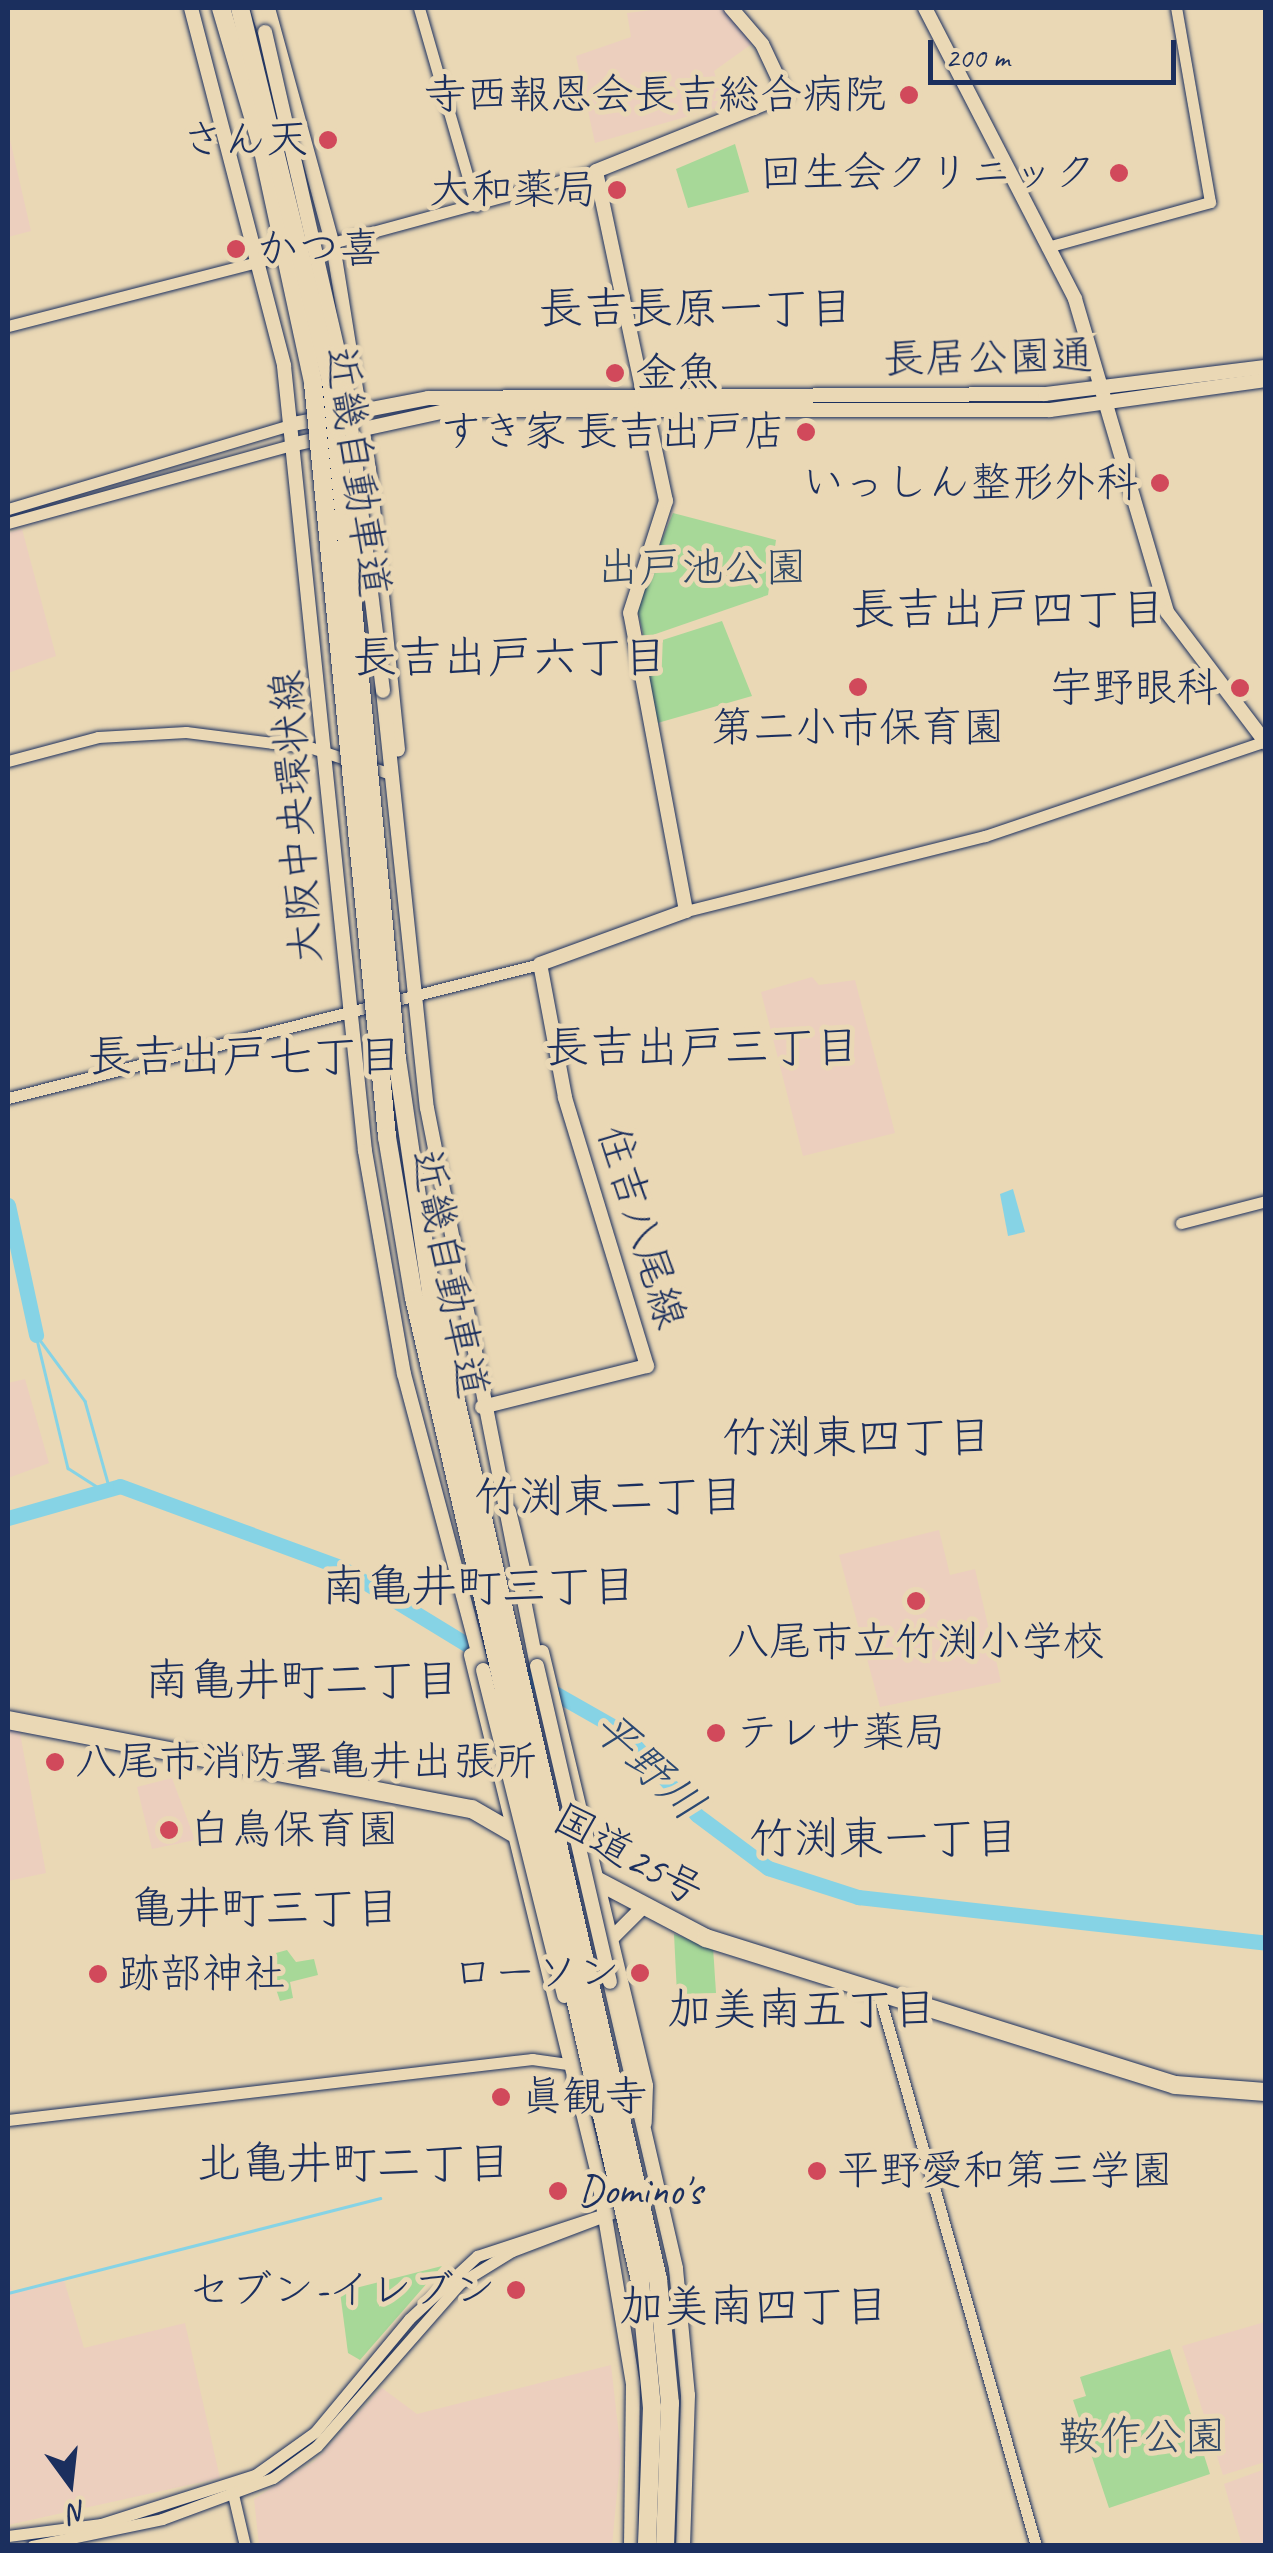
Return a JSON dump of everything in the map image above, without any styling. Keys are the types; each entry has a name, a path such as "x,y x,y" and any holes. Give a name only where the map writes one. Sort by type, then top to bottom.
{"highway":[{"name":"近畿自動車道","path":"221,8 268,169 313,383 385,1119 411,1278 637,2266 652,2407 636,2544"},
{"name":"近畿自動車道","path":"240,8 331,380 397,1059 431,1292 658,2279 670,2403 665,2546"},
{"name":"国道25号","path":"8,1720 472,1810 640,1910 879,1994 1175,2085 1266,2092"}],"main road":[{"name":"大阪中央環状線","path":"192,8 263,260 294,424 347,1010 404,1374 564,1996 633,2382 636,2544"},
{"path":"257,8 344,370 415,994 482,1406 537,1666 664,2198 688,2395 682,2546"},
{"path":"268,8 333,245 361,414 390,647 399,760 391,774"},
{"path":"540,964 686,912 630,613 667,512 641,403 596,172 786,95 762,44 731,8"},
{"path":"925,8 1047,247 1108,398 1167,612 1265,742"},
{"name":"長居公園通","path":"1160,392 1266,367"},
{"name":"長居公園通","path":"294,424 361,414 641,403 1108,398 1266,380"},
{"name":"長居公園通","path":"295,444 361,414"},
{"name":"住吉八尾線","path":"482,1406 647,1366 565,1097 540,964"},
{"path":"496,1478 550,1684 646,2086 644,2123"},
{"name":"大阪中央環状線","path":"469,1621 508,1828 598,2178"},
{"path":"472,1810 497,1780"},
{"path":"532,1924 531,1876 575,1844 580,1806"},
{"path":"612,1939 640,1910"}],"street":[{"path":"419,8 476,206"},
{"path":"1047,247 1210,202 1176,8"},
{"path":"8,326 333,245 596,172"},
{"path":"8,508 294,424"},
{"path":"8,522 295,444"},
{"path":"8,760 141,731 326,751 391,774"},
{"path":"686,912 985,836 1265,742"},
{"path":"8,1098 540,964"},
{"path":"1181,1223 1266,1200"},
{"path":"879,1994 1036,2546"},
{"path":"8,2120 532,2059 566,2064"},
{"path":"32,2546 232,2491 317,2446 462,2282 606,2215 664,2198"},
{"path":"8,2536 76,2530 232,2491"},
{"path":"232,2491 246,2546"}],"shaded area":[{"path":"729,8 753,43 714,71 724,106 595,143 576,56 631,37 627,13"},
{"path":"8,131 31,231 8,237"},
{"path":"22,529 56,656 8,673 8,533"},
{"path":"812,977 819,985 855,980 895,1133 803,1156 761,992"},
{"path":"25,1379 49,1463 8,1478 8,1383"},
{"name":"八尾市立竹渕小学校","path":"939,1530 950,1575 975,1569 1001,1682 880,1707 839,1555"},
{"path":"8,1726 19,1728 46,1873 8,1881"},
{"path":"172,1778 195,1840 152,1849 137,1787"},
{"path":"8,2277 12,2292 64,2280 84,2348 185,2323 220,2478 8,2525"},
{"path":"1265,2322 1265,2462 1223,2475 1182,2346"},
{"path":"611,2365 621,2453 612,2545 259,2545 254,2499 315,2461 382,2388 417,2414"},
{"path":"1265,2469 1265,2545 1242,2545 1224,2484"}],"green space":[{"path":"735,144 749,192 688,208 676,169"},
{"name":"出戸池公園","path":"673,513 776,540 768,595 644,638 636,603"},
{"path":"722,621 752,696 654,724 644,646"},
{"path":"674,1934 713,1947 716,1993 677,1994"},
{"path":"287,1950 296,1962 314,1959 318,1975 290,1982 293,1998 280,2001 265,1956"},
{"path":"442,2266 360,2360 348,2353 340,2292"},
{"name":"鞍作公園","path":"1170,2349 1210,2474 1109,2508 1073,2400 1086,2396 1080,2377"}],"water":[{"path":"1013,1189 1025,1232 1008,1236 1000,1194"}],"waterway":[{"path":"8,1205 36,1335"},
{"path":"36,1335 68,1468 104,1491"},
{"path":"40,1340 85,1401 110,1490"},
{"name":"平野川","path":"8,1518 120,1486 340,1567 484,1655"},
{"name":"平野川","path":"514,1670 623,1732 697,1815 768,1868 858,1897 1266,1943"},
{"path":"8,2293 380,2198"}],"place":[{"name":"寺西報恩会長吉総合病院","path":"909,95"},
{"name":"さん天","path":"328,140"},
{"name":"回生会クリニック","path":"1119,173"},
{"name":"大和薬局","path":"617,190"},
{"name":"かつ喜","path":"236,249"},
{"name":"金魚","path":"615,373"},
{"name":"すき家 長吉出戸店","path":"806,432"},
{"name":"いっしん整形外科","path":"1160,483"},
{"name":"第二小市保育園","path":"858,687"},
{"name":"宇野眼科","path":"1240,688"},
{"name":"八尾市立竹渕小学校","path":"916,1601"},
{"name":"テレサ薬局","path":"716,1733"},
{"name":"八尾市消防署亀井出張所","path":"55,1762"},
{"name":"白鳥保育園","path":"169,1830"},
{"name":"ローソン","path":"640,1973"},
{"name":"跡部神社","path":"98,1974"},
{"name":"眞観寺","path":"501,2097"},
{"name":"平野愛和第三学園","path":"817,2171"},
{"name":"Domino's","path":"558,2191"},
{"name":"セブン-イレブン","path":"516,2290"}],"district":[{"name":"長吉長原一丁目","path":"696,309"},
{"name":"長吉出戸四丁目","path":"1008,610"},
{"name":"長吉出戸六丁目","path":"510,658"},
{"name":"長吉出戸三丁目","path":"702,1048"},
{"name":"長吉出戸七丁目","path":"245,1057"},
{"name":"竹渕東四丁目","path":"857,1438"},
{"name":"竹渕東二丁目","path":"609,1497"},
{"name":"南亀井町三丁目","path":"479,1587"},
{"name":"南亀井町二丁目","path":"302,1681"},
{"name":"竹渕東一丁目","path":"884,1839"},
{"name":"亀井町三丁目","path":"265,1909"},
{"name":"加美南五丁目","path":"802,2010"},
{"name":"北亀井町二丁目","path":"354,2164"},
{"name":"加美南四丁目","path":"754,2307"}]}
